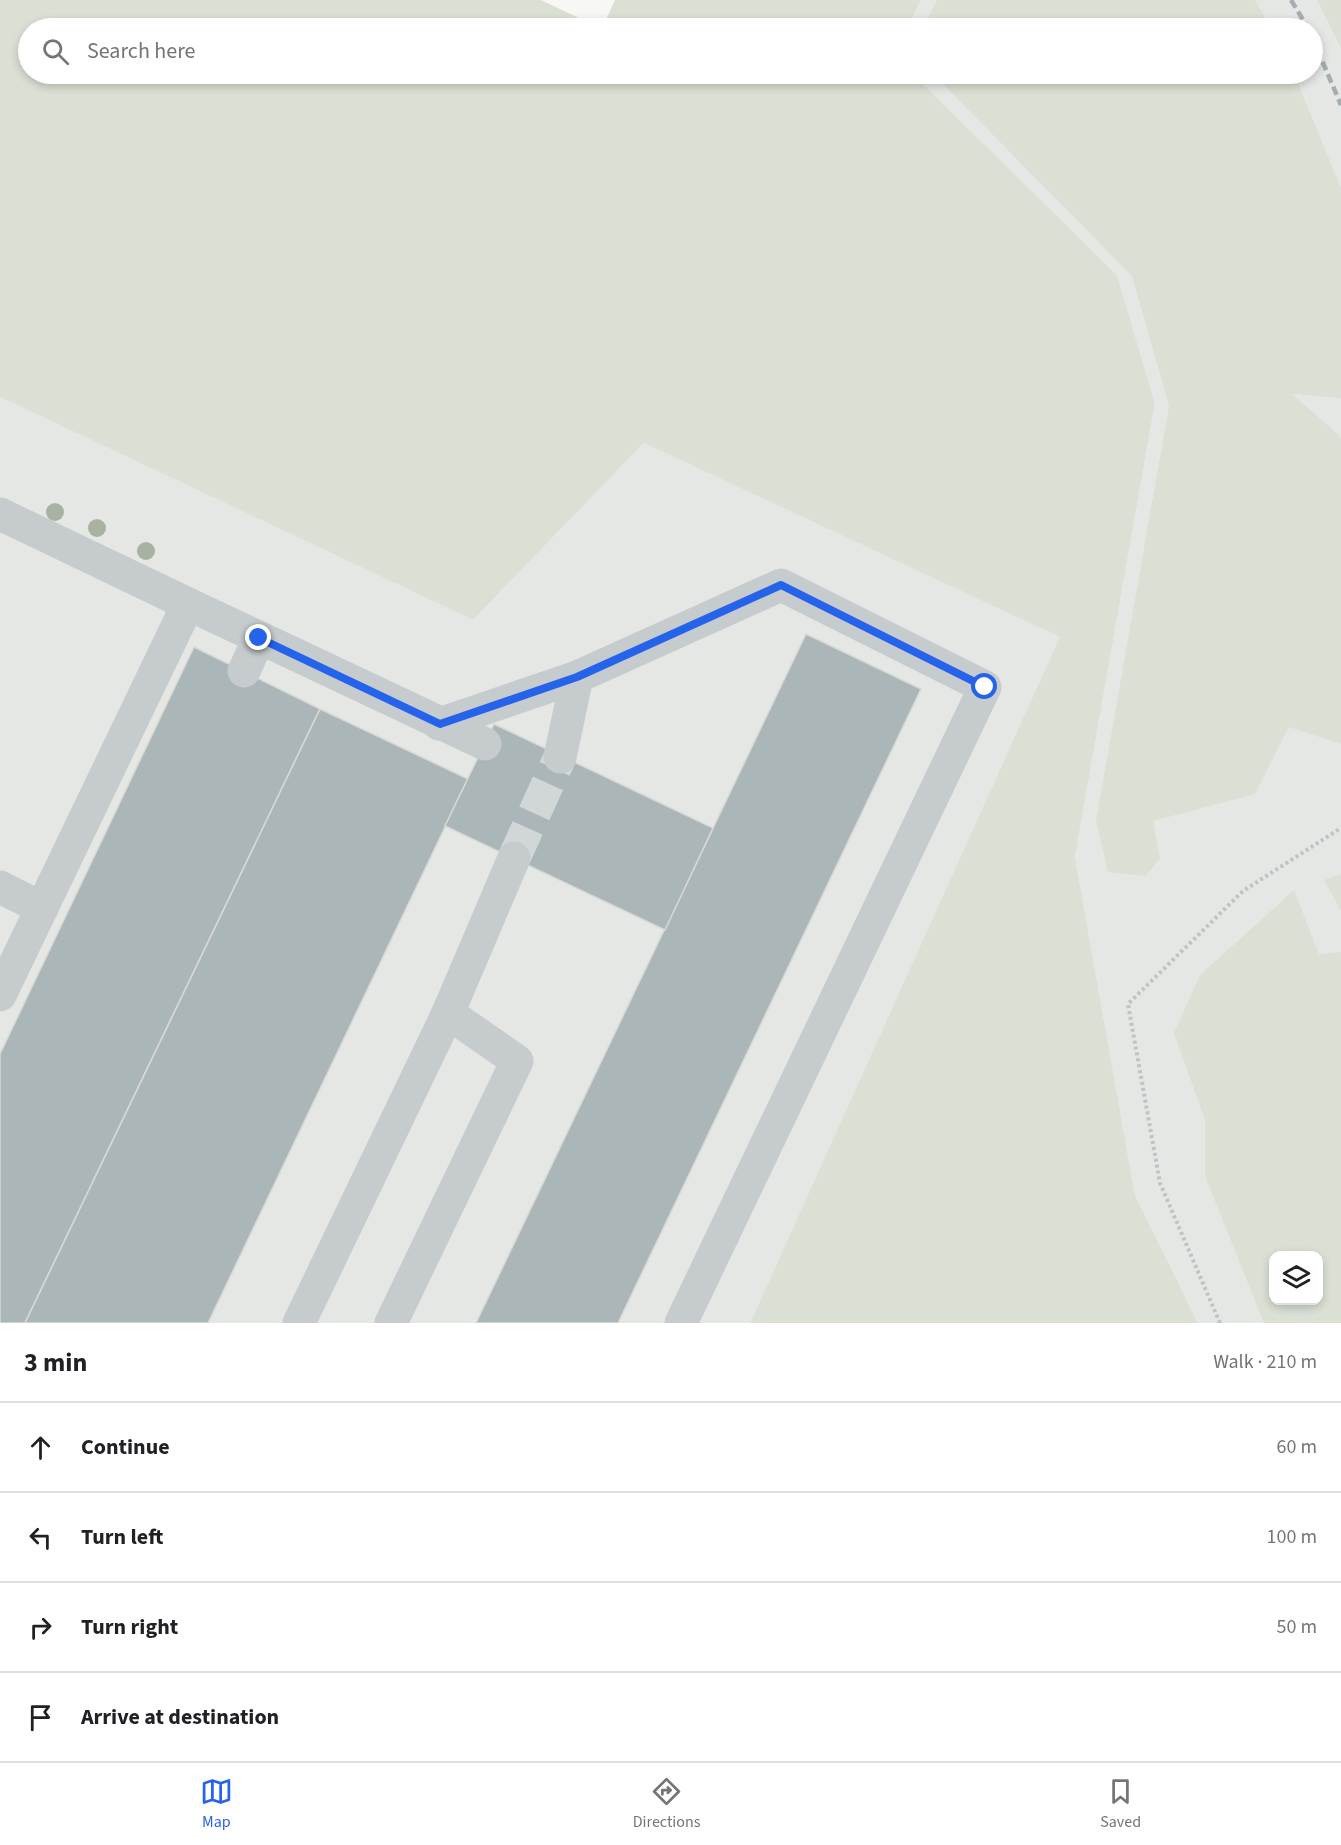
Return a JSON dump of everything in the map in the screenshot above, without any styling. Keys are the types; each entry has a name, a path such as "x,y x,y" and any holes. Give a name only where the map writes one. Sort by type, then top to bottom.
{"lane":[{"path":"0,514 484,744"},
{"path":"440,724 577,677 781,585 985,687 681,1323"},
{"path":"0,995 188,604"},
{"path":"244,670 259,638"},
{"path":"560,757 577,677"},
{"path":"298,1323 448,1013 514,858"},
{"path":"0,887 42,908"},
{"path":"391,1323 517,1060 448,1013"}],"path":[{"path":"1220,1323 1160,1183 1128,1004 1243,891 1341,828"}],"shaded area":[{"path":"0,0 541,0 579,18 18,18 18,84 923,84 1117,275 1155,403 1075,857 1135,1195 1198,1323 750,1323 1060,637 644,443 473,620 0,397"},
{"path":"615,0 921,0 912,18 607,18"},
{"path":"921,0 1341,0 1341,1323 1198,1323 1135,1195 1075,857 1155,403 1117,275 923,84 1323,84 1323,18 912,18"},
{"path":"937,0 1255,0 1265,18 928,18"},
{"path":"1317,0 1341,0 1341,48"},
{"path":"943,84 1298,84 1341,188 1341,398 1292,394 1341,437 1341,744 1289,727 1255,794 1153,821 1160,859 1145,876 1108,872 1096,821 1169,406 1132,276"},
{"path":"0,397 473,620 644,443 1061,637 750,1323 0,1323"},
{"path":"1341,874 1341,911 1324,880"},
{"path":"1294,890 1319,954 1341,952 1341,1323 1264,1323 1205,1176 1205,1120 1174,1033 1200,975"}],"building":[{"path":"806,634 921,689 618,1323 476,1323"},
{"path":"194,647 320,709 25,1323 0,1323 0,1054"},
{"path":"320,709 468,779 208,1323 25,1323"},
{"path":"494,724 713,828 665,930 445,826"}],"tunnel":[{"path":"514,858 560,757"}],"railway":[{"path":"1291,0 1302,18"},
{"path":"1323,63 1341,105"}],"route":[{"path":"259,638 440,724 577,677 781,585 985,687"}]}
